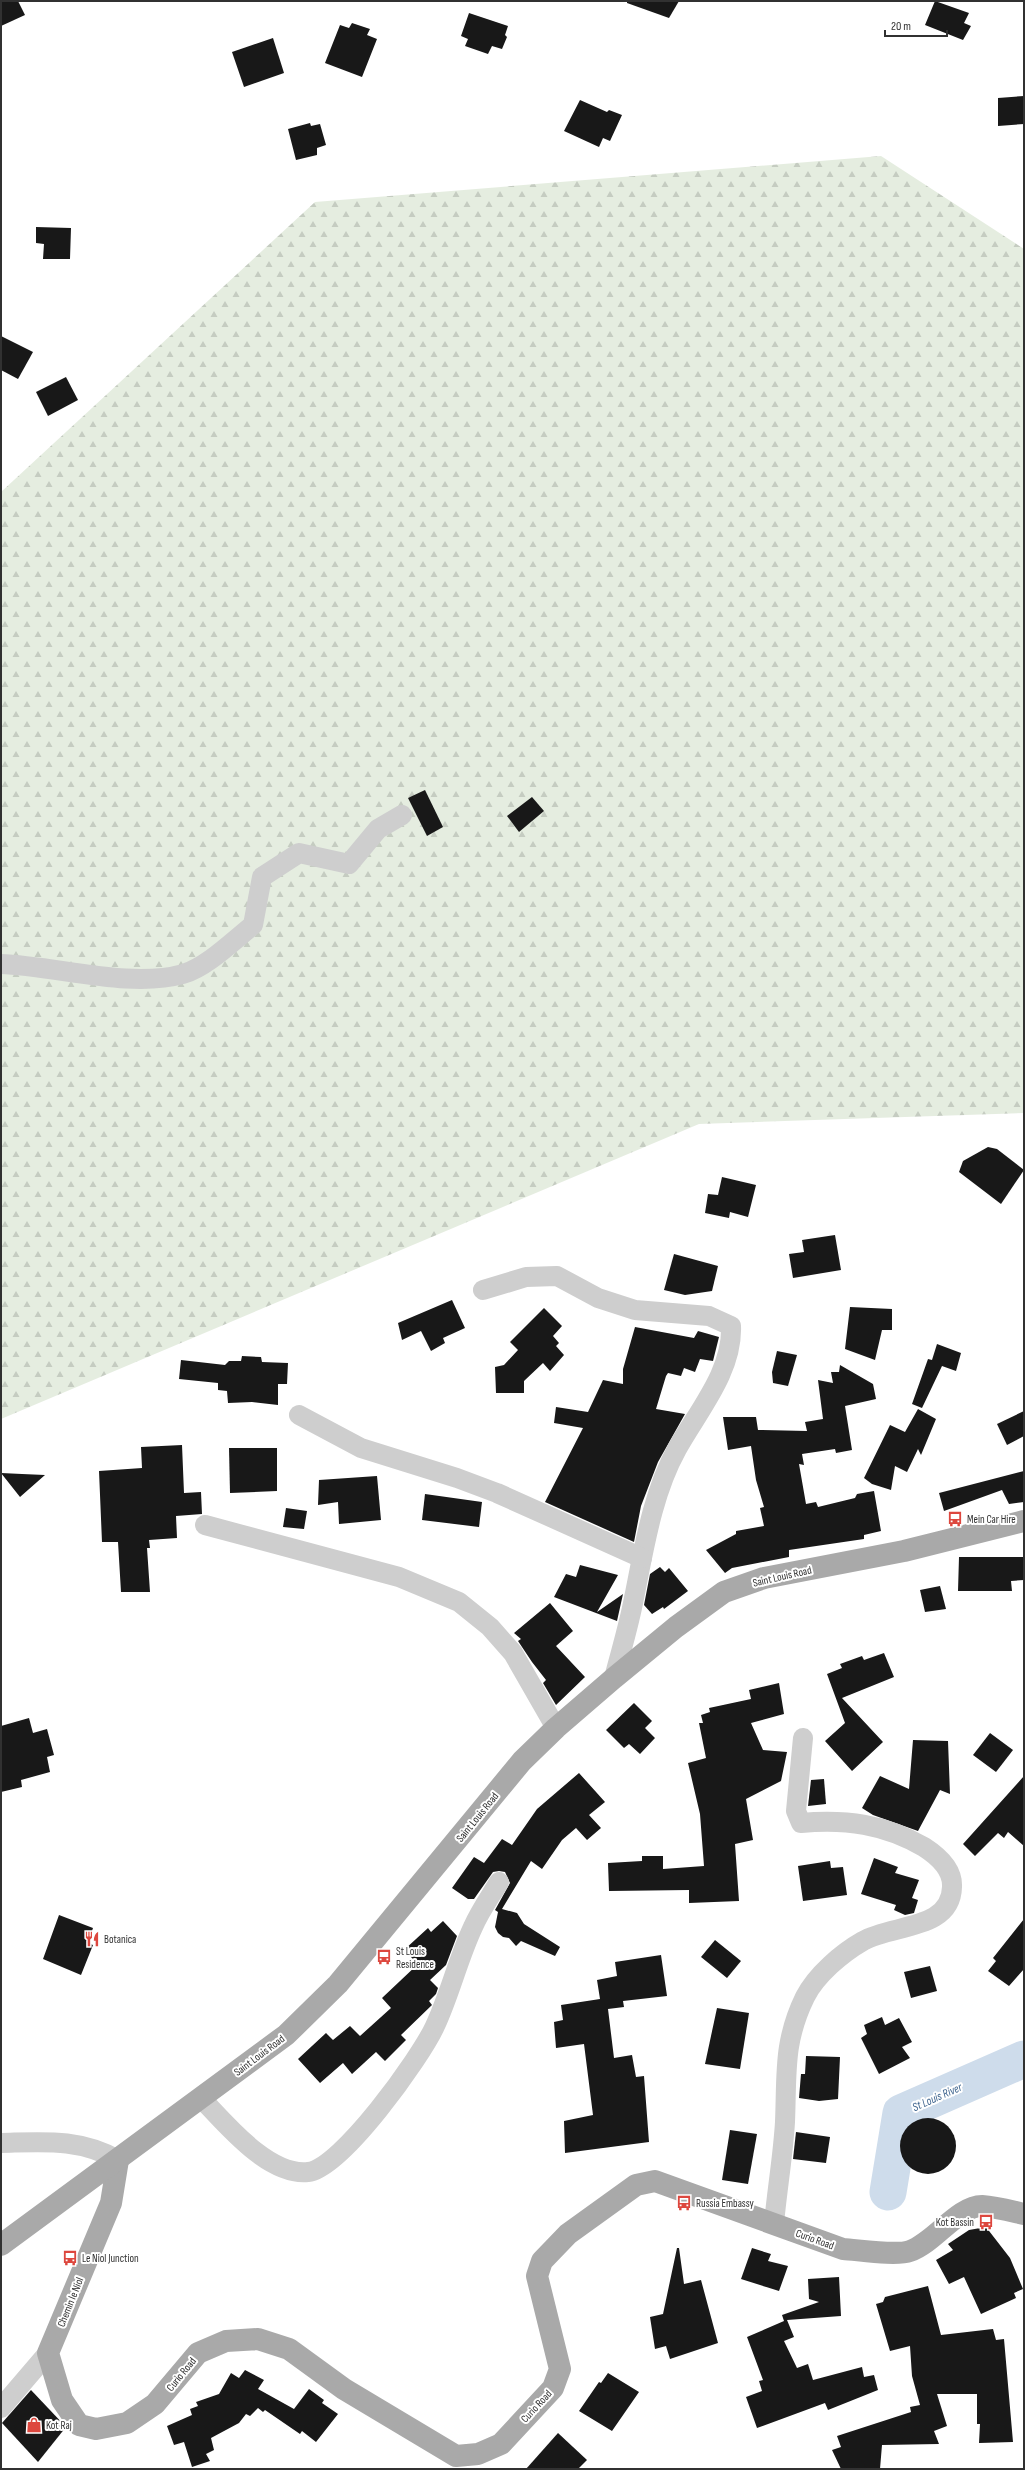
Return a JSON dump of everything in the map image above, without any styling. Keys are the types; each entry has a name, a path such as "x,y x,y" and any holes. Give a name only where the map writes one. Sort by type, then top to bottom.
{"main road":[{"name":"Saint Louis Road","path":"1,2245 286,2035 338,1984 522,1761 556,1728 614,1678 676,1627 724,1592 764,1578 904,1551 1024,1521"},
{"name":"Chemin le Niol","path":"48,2353 111,2203 118,2160"},
{"name":"Curio Road","path":"48,2353 62,2400 79,2425 96,2429 127,2423 156,2404 198,2353 226,2341 258,2339 289,2348 344,2389 456,2456 478,2454 501,2444 553,2388 560,2370 537,2276 542,2261 568,2234 636,2185 655,2182 843,2249 909,2251 923,2244 962,2214 981,2206 1024,2214"}],"street":[{"path":"1,964 149,979 184,973 211,958 253,925 262,878 299,853 349,864 378,829 402,815"},
{"path":"483,1290 526,1277 557,1276 598,1298 635,1310 708,1316 731,1326 727,1361 676,1451 661,1487 642,1558 634,1599 614,1678"},
{"path":"299,1415 361,1448 457,1478 497,1493 642,1558"},
{"path":"205,1525 400,1577 459,1602 490,1627 513,1653 556,1728"},
{"path":"774,2224 785,2121 786,2061 793,2026 806,1996 820,1976 864,1940 890,1930 933,1919 945,1908 952,1894 953,1880 945,1865 932,1853 906,1837 879,1827 850,1822 828,1820 801,1823 796,1811 803,1738"},
{"path":"201,2098 243,2142 271,2162 293,2171 309,2172 327,2162 351,2143 412,2067 435,2027 473,1927 499,1882"},
{"path":"1,2143 64,2142 105,2153 118,2160"},
{"path":"1,2408 48,2353"}],"green space":[{"path":"881,156 1024,249 1024,1113 699,1124 1,1419 1,492 315,202"}],"building":[{"path":"1,1 18,1 25,15 1,26"},
{"path":"627,1 679,1 669,18 627,3"},
{"path":"935,1 969,13 964,23 971,26 963,40 925,25"},
{"path":"469,13 508,26 505,35 507,37 502,49 492,46 488,54 465,46 468,39 461,36"},
{"path":"352,23 370,29 367,35 377,39 362,77 325,63 340,25 349,28"},
{"path":"273,38 284,73 244,87 232,52"},
{"path":"1024,96 1024,124 998,126 998,98"},
{"path":"580,100 607,112 609,110 622,115 610,141 603,138 599,147 564,131"},
{"path":"310,123 311,126 320,124 326,145 317,148 317,155 296,160 288,129"},
{"path":"36,227 71,228 70,259 43,259 44,244 36,243"},
{"path":"1,336 33,352 18,379 1,370"},
{"path":"66,377 78,400 48,416 36,392"},
{"path":"425,790 443,827 427,836 408,798"},
{"path":"532,797 544,811 519,832 507,816"},
{"path":"988,1147 997,1149 1024,1170 1001,1204 959,1172 963,1161"},
{"path":"722,1177 756,1185 748,1217 730,1212 729,1218 705,1213 708,1194 718,1195"},
{"path":"835,1235 841,1270 793,1278 789,1254 804,1252 802,1240"},
{"path":"674,1254 718,1266 712,1291 685,1295 664,1290"},
{"path":"452,1300 465,1328 443,1338 445,1343 431,1351 421,1331 402,1340 398,1323"},
{"path":"850,1307 892,1309 892,1330 882,1330 875,1360 845,1349"},
{"path":"544,1308 562,1326 553,1336 559,1343 556,1346 564,1355 550,1371 543,1363 524,1381 524,1393 496,1393 495,1367 504,1365 518,1350 510,1342"},
{"path":"635,1327 694,1338 698,1331 719,1337 713,1361 700,1359 695,1372 684,1368 681,1376 668,1373 666,1376 656,1409 685,1414 658,1462 641,1506 634,1542 545,1502 583,1428 554,1423 556,1407 588,1412 603,1380 623,1384 623,1369"},
{"path":"937,1344 961,1353 956,1371 942,1366 922,1408 912,1404 928,1359 932,1360"},
{"path":"777,1351 797,1355 788,1386 773,1383 772,1372"},
{"path":"242,1356 261,1357 262,1362 288,1363 287,1384 278,1384 278,1405 252,1402 228,1403 227,1391 218,1390 218,1383 179,1379 181,1360 225,1365 229,1361 241,1361"},
{"path":"840,1365 873,1384 876,1399 845,1406 852,1450 836,1453 835,1449 802,1454 804,1465 799,1464 806,1504 816,1502 818,1507 855,1498 857,1494 874,1491 881,1531 864,1535 864,1539 789,1550 789,1557 732,1568 725,1573 706,1550 736,1534 736,1531 764,1526 760,1508 764,1507 756,1480 751,1446 728,1450 723,1417 756,1417 758,1430 807,1431 805,1422 823,1419 818,1380 833,1383 831,1372 839,1372"},
{"path":"918,1409 936,1419 921,1455 918,1449 907,1472 895,1466 891,1490 872,1484 864,1478 890,1425 905,1432"},
{"path":"1024,1411 1024,1436 1007,1445 997,1424"},
{"path":"182,1445 184,1493 201,1492 202,1514 176,1516 177,1538 149,1540 150,1548 147,1548 150,1592 121,1592 118,1542 102,1542 99,1471 142,1468 141,1447"},
{"path":"229,1448 277,1448 277,1491 230,1493"},
{"path":"1024,1471 1024,1502 1009,1504 1002,1490 944,1511 939,1493"},
{"path":"1,1473 22,1474 45,1475 20,1497"},
{"path":"377,1476 381,1520 339,1524 338,1502 318,1505 319,1480"},
{"path":"425,1494 482,1502 479,1527 422,1520"},
{"path":"286,1508 307,1511 304,1529 283,1527"},
{"path":"959,1557 1024,1557 1024,1580 1011,1581 1012,1591 958,1591"},
{"path":"580,1565 618,1575 597,1612 623,1594 617,1621 554,1597 566,1574 576,1577"},
{"path":"660,1567 665,1572 669,1568 688,1591 664,1609 663,1607 652,1614 644,1605 650,1574"},
{"path":"940,1586 946,1609 925,1612 920,1590"},
{"path":"550,1603 573,1631 556,1646 585,1677 556,1705 543,1683 546,1680 518,1641 521,1639 514,1633"},
{"path":"884,1653 894,1677 842,1698 883,1742 852,1771 825,1741 845,1723 827,1674 842,1668 840,1664 862,1656 864,1660"},
{"path":"779,1683 784,1714 751,1723 763,1750 787,1752 781,1781 746,1799 753,1840 735,1844 739,1901 689,1903 689,1890 609,1891 608,1863 642,1861 642,1856 663,1856 663,1869 704,1866 700,1814 688,1763 706,1758 699,1723 703,1723 701,1715 710,1712 709,1708 751,1699 749,1690"},
{"path":"634,1703 652,1721 645,1728 655,1738 640,1754 629,1744 624,1748 606,1730"},
{"path":"29,1718 33,1733 47,1729 54,1755 47,1757 50,1772 21,1780 22,1787 1,1792 1,1726"},
{"path":"990,1733 1013,1750 996,1772 973,1755"},
{"path":"913,1740 948,1741 950,1794 940,1790 918,1831 873,1815 862,1808 880,1776 909,1789"},
{"path":"579,1773 605,1802 589,1815 601,1828 587,1840 576,1828 562,1840 542,1869 531,1861 502,1909 517,1913 524,1924 560,1947 555,1956 521,1941 516,1946 509,1938 503,1937 498,1933 495,1927 498,1912 495,1910 510,1883 505,1872 493,1872 474,1899 468,1899 452,1888 474,1857 484,1863 502,1839 512,1845 537,1809"},
{"path":"1024,1776 1024,1846 1008,1832 1004,1838 998,1833 975,1856 963,1844"},
{"path":"824,1779 826,1804 808,1806 811,1780"},
{"path":"874,1858 898,1867 895,1873 919,1880 912,1898 918,1900 914,1913 905,1915 894,1910 896,1905 861,1894"},
{"path":"830,1861 831,1868 843,1867 847,1895 803,1901 798,1866"},
{"path":"59,1915 93,1928 88,1943 93,1945 81,1975 43,1959"},
{"path":"1024,1919 1024,1969 1009,1986 988,1971 996,1961 993,1958"},
{"path":"443,1921 457,1936 446,1965 430,1980 438,1988 436,1994 429,2001 432,2005 401,2035 406,2040 385,2061 376,2052 352,2074 343,2063 320,2083 298,2059 326,2033 333,2040 350,2026 360,2036 391,2008 382,1998 418,1964 404,1950 428,1928 431,1932"},
{"path":"715,1940 741,1961 727,1978 701,1957"},
{"path":"661,1955 667,1996 623,2001 624,2007 608,2009 614,2058 632,2055 636,2077 644,2076 649,2142 565,2153 564,2121 593,2115 584,2044 556,2048 554,2022 563,2020 561,2005 600,1999 597,1980 617,1976 615,1962"},
{"path":"930,1966 937,1991 911,1998 904,1972"},
{"path":"717,2008 749,2013 740,2069 705,2064"},
{"path":"882,2017 885,2025 899,2018 912,2042 902,2047 910,2058 879,2074 861,2038 867,2034 864,2025"},
{"path":"806,2056 840,2057 838,2099 819,2101 799,2098 801,2074 805,2074"},
{"path":"928,2118 939,2121 948,2126 953,2135 956,2146 953,2157 948,2166 939,2171 928,2174 917,2171 908,2166 903,2157 900,2146 903,2135 908,2126 917,2121"},
{"path":"730,2130 757,2134 748,2184 722,2180"},
{"path":"796,2132 830,2137 826,2163 793,2159"},
{"path":"986,2227 1010,2258 1023,2289 1014,2293 1016,2298 981,2314 964,2277 949,2284 936,2260 953,2250 948,2244 969,2230"},
{"path":"677,2248 679,2248 684,2284 701,2280 718,2343 670,2359 666,2346 655,2349 650,2317 663,2314"},
{"path":"752,2248 771,2254 768,2261 788,2266 779,2291 741,2279"},
{"path":"839,2277 841,2316 787,2320 794,2337 784,2341 797,2368 808,2364 813,2380 862,2367 864,2377 874,2375 878,2390 828,2410 825,2403 757,2428 746,2397 762,2391 759,2381 763,2380 747,2337 784,2321 782,2315 819,2302 809,2299 808,2279"},
{"path":"928,2286 941,2335 993,2329 996,2340 1004,2339 1013,2442 979,2443 980,2424 977,2424 977,2394 937,2394 947,2426 934,2431 939,2444 882,2445 880,2469 841,2469 832,2450 841,2447 837,2436 911,2412 910,2407 920,2405 912,2376 910,2346 890,2351 876,2304 883,2302 885,2297"},
{"path":"245,2370 264,2380 258,2389 294,2409 309,2389 324,2400 322,2403 338,2414 316,2442 302,2431 300,2434 265,2410 263,2412 258,2408 250,2416 246,2414 239,2423 211,2438 214,2450 206,2454 210,2461 192,2467 184,2442 174,2445 167,2426 192,2415 190,2409 198,2406 196,2402 219,2394 231,2373 239,2378"},
{"path":"608,2373 639,2392 612,2431 579,2411 599,2382 601,2383"},
{"name":"Kot Raj","path":"31,2390 66,2427 38,2462 2,2423"},
{"path":"558,2433 587,2460 578,2469 526,2469"}],"waterway":[{"name":"St Louis River","path":"888,2192 901,2113 1024,2059"}],"place":[{"name":"Mein Car Hire","path":"955,1519"},
{"name":"Botanica","path":"92,1939"},
{"name":"St Louis Residence","path":"384,1957"},
{"name":"Russia Embassy","path":"684,2203"},
{"name":"Kot Bassin","path":"986,2222"},
{"name":"Le Niol Junction","path":"70,2258"},
{"name":"Kot Raj","path":"34,2425"}]}
